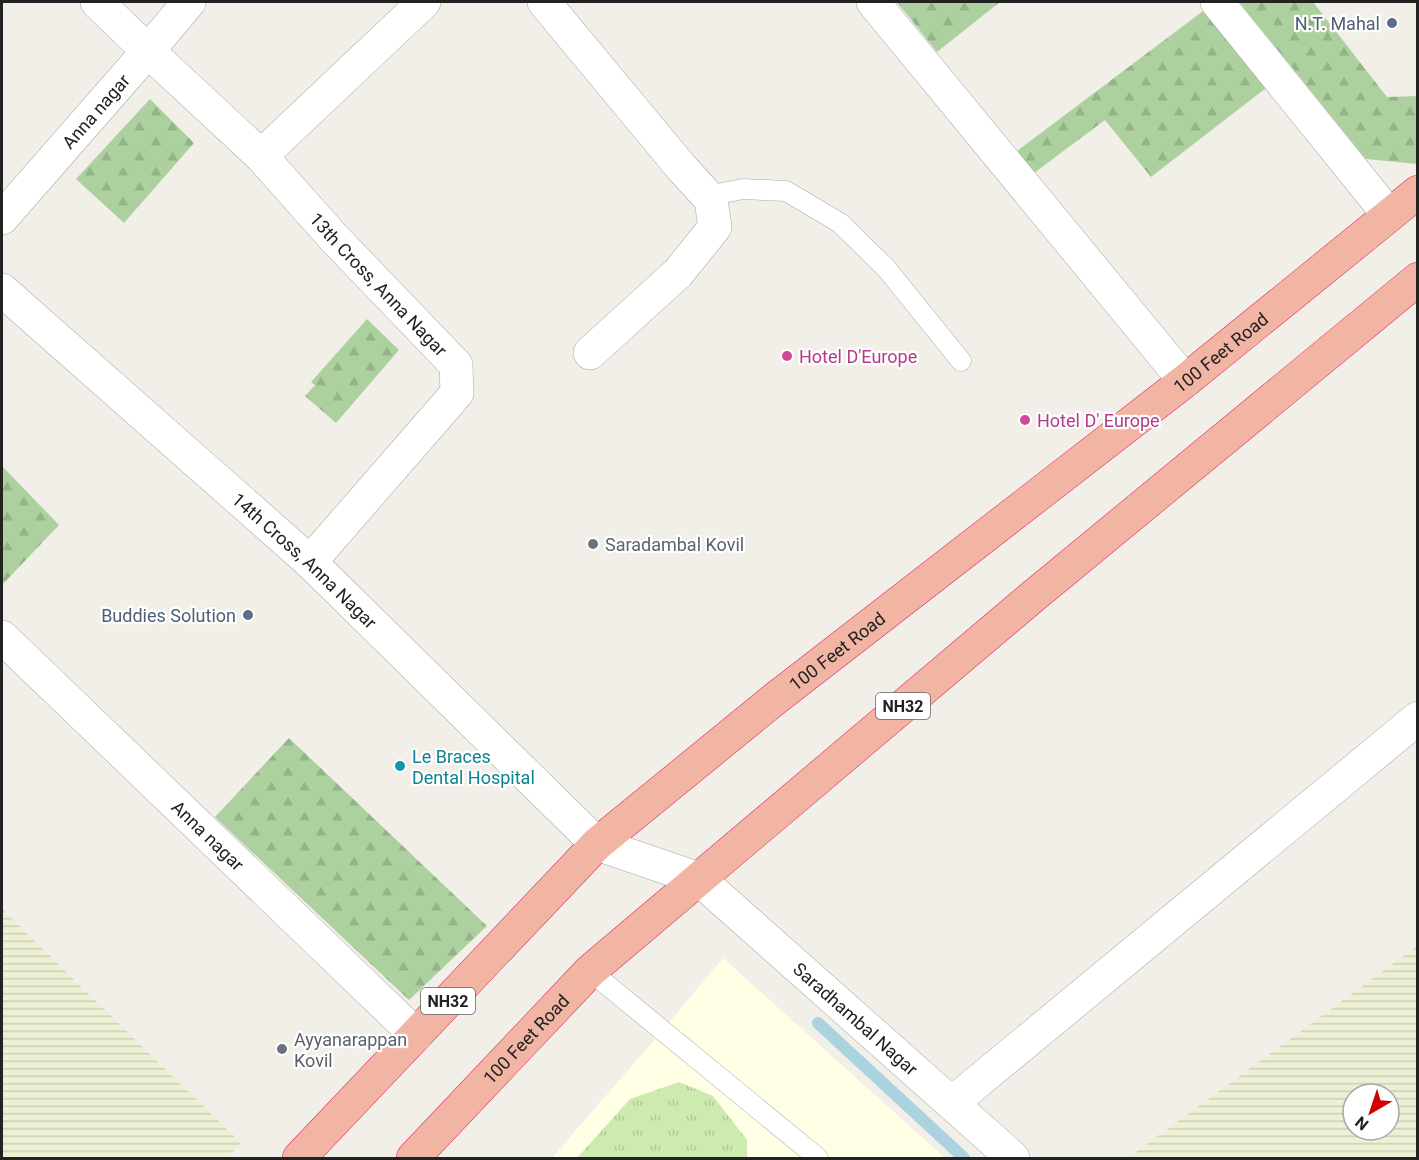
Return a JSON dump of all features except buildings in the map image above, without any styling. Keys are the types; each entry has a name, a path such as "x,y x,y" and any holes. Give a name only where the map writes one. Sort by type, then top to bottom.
{"highway":[{"name":"100 Feet Road","path":"299,1158 597,844 785,691 1185,381 1418,192"},
{"name":"100 Feet Road","path":"413,1158 590,971 1031,598 1418,279"}],"street":[{"name":"13th Cross, Anna Nagar","path":"97,2 261,156 334,238 456,365 457,393 310,562"},
{"name":"Anna nagar","path":"2,218 189,2"},
{"path":"261,156 424,2"},
{"path":"544,2 711,200 715,227 678,273 590,353"},
{"path":"873,2 1185,381"},
{"path":"1216,2 1389,215"},
{"name":"14th Cross, Anna Nagar","path":"2,290 310,562 597,844"},
{"name":"Anna nagar","path":"2,638 416,1035"},
{"path":"952,1103 1418,718"},
{"path":"597,844 699,879"},
{"name":"Saradhambal Nagar","path":"699,879 1013,1158"}],"lane":[{"path":"706,196 743,189 786,190 840,223 886,268 962,361"},
{"path":"590,971 819,1158"}],"shaded area":[{"path":"2,909 241,1143 227,1158 2,1158"},
{"path":"1417,946 1417,1158 1128,1158"},
{"path":"723,958 945,1158 552,1158"}],"green space":[{"path":"897,2 1000,2 937,52"},
{"path":"1239,2 1313,2 1387,97 1417,96 1417,164 1366,159"},
{"path":"1203,11 1266,88 1151,177 1105,120 1034,173 1017,151"},
{"path":"150,99 194,143 124,223 76,179"},
{"path":"367,319 399,350 336,423 305,396 315,385 311,382"},
{"path":"2,466 59,525 2,585"},
{"path":"289,738 487,926 409,1000 215,817"},
{"path":"679,1082 713,1096 747,1140 747,1158 577,1158 630,1099"}],"waterway":[{"path":"818,1023 964,1158"}],"place":[{"name":"N.T. Mahal","path":"1392,23"},
{"name":"Hotel D'Europe","path":"787,356"},
{"name":"Hotel D' Europe","path":"1025,420"},
{"name":"Saradambal Kovil","path":"593,544"},
{"name":"Buddies Solution","path":"248,615"},
{"name":"Le Braces Dental Hospital","path":"400,766"},
{"name":"Ayyanarappan Kovil","path":"282,1049"}]}
